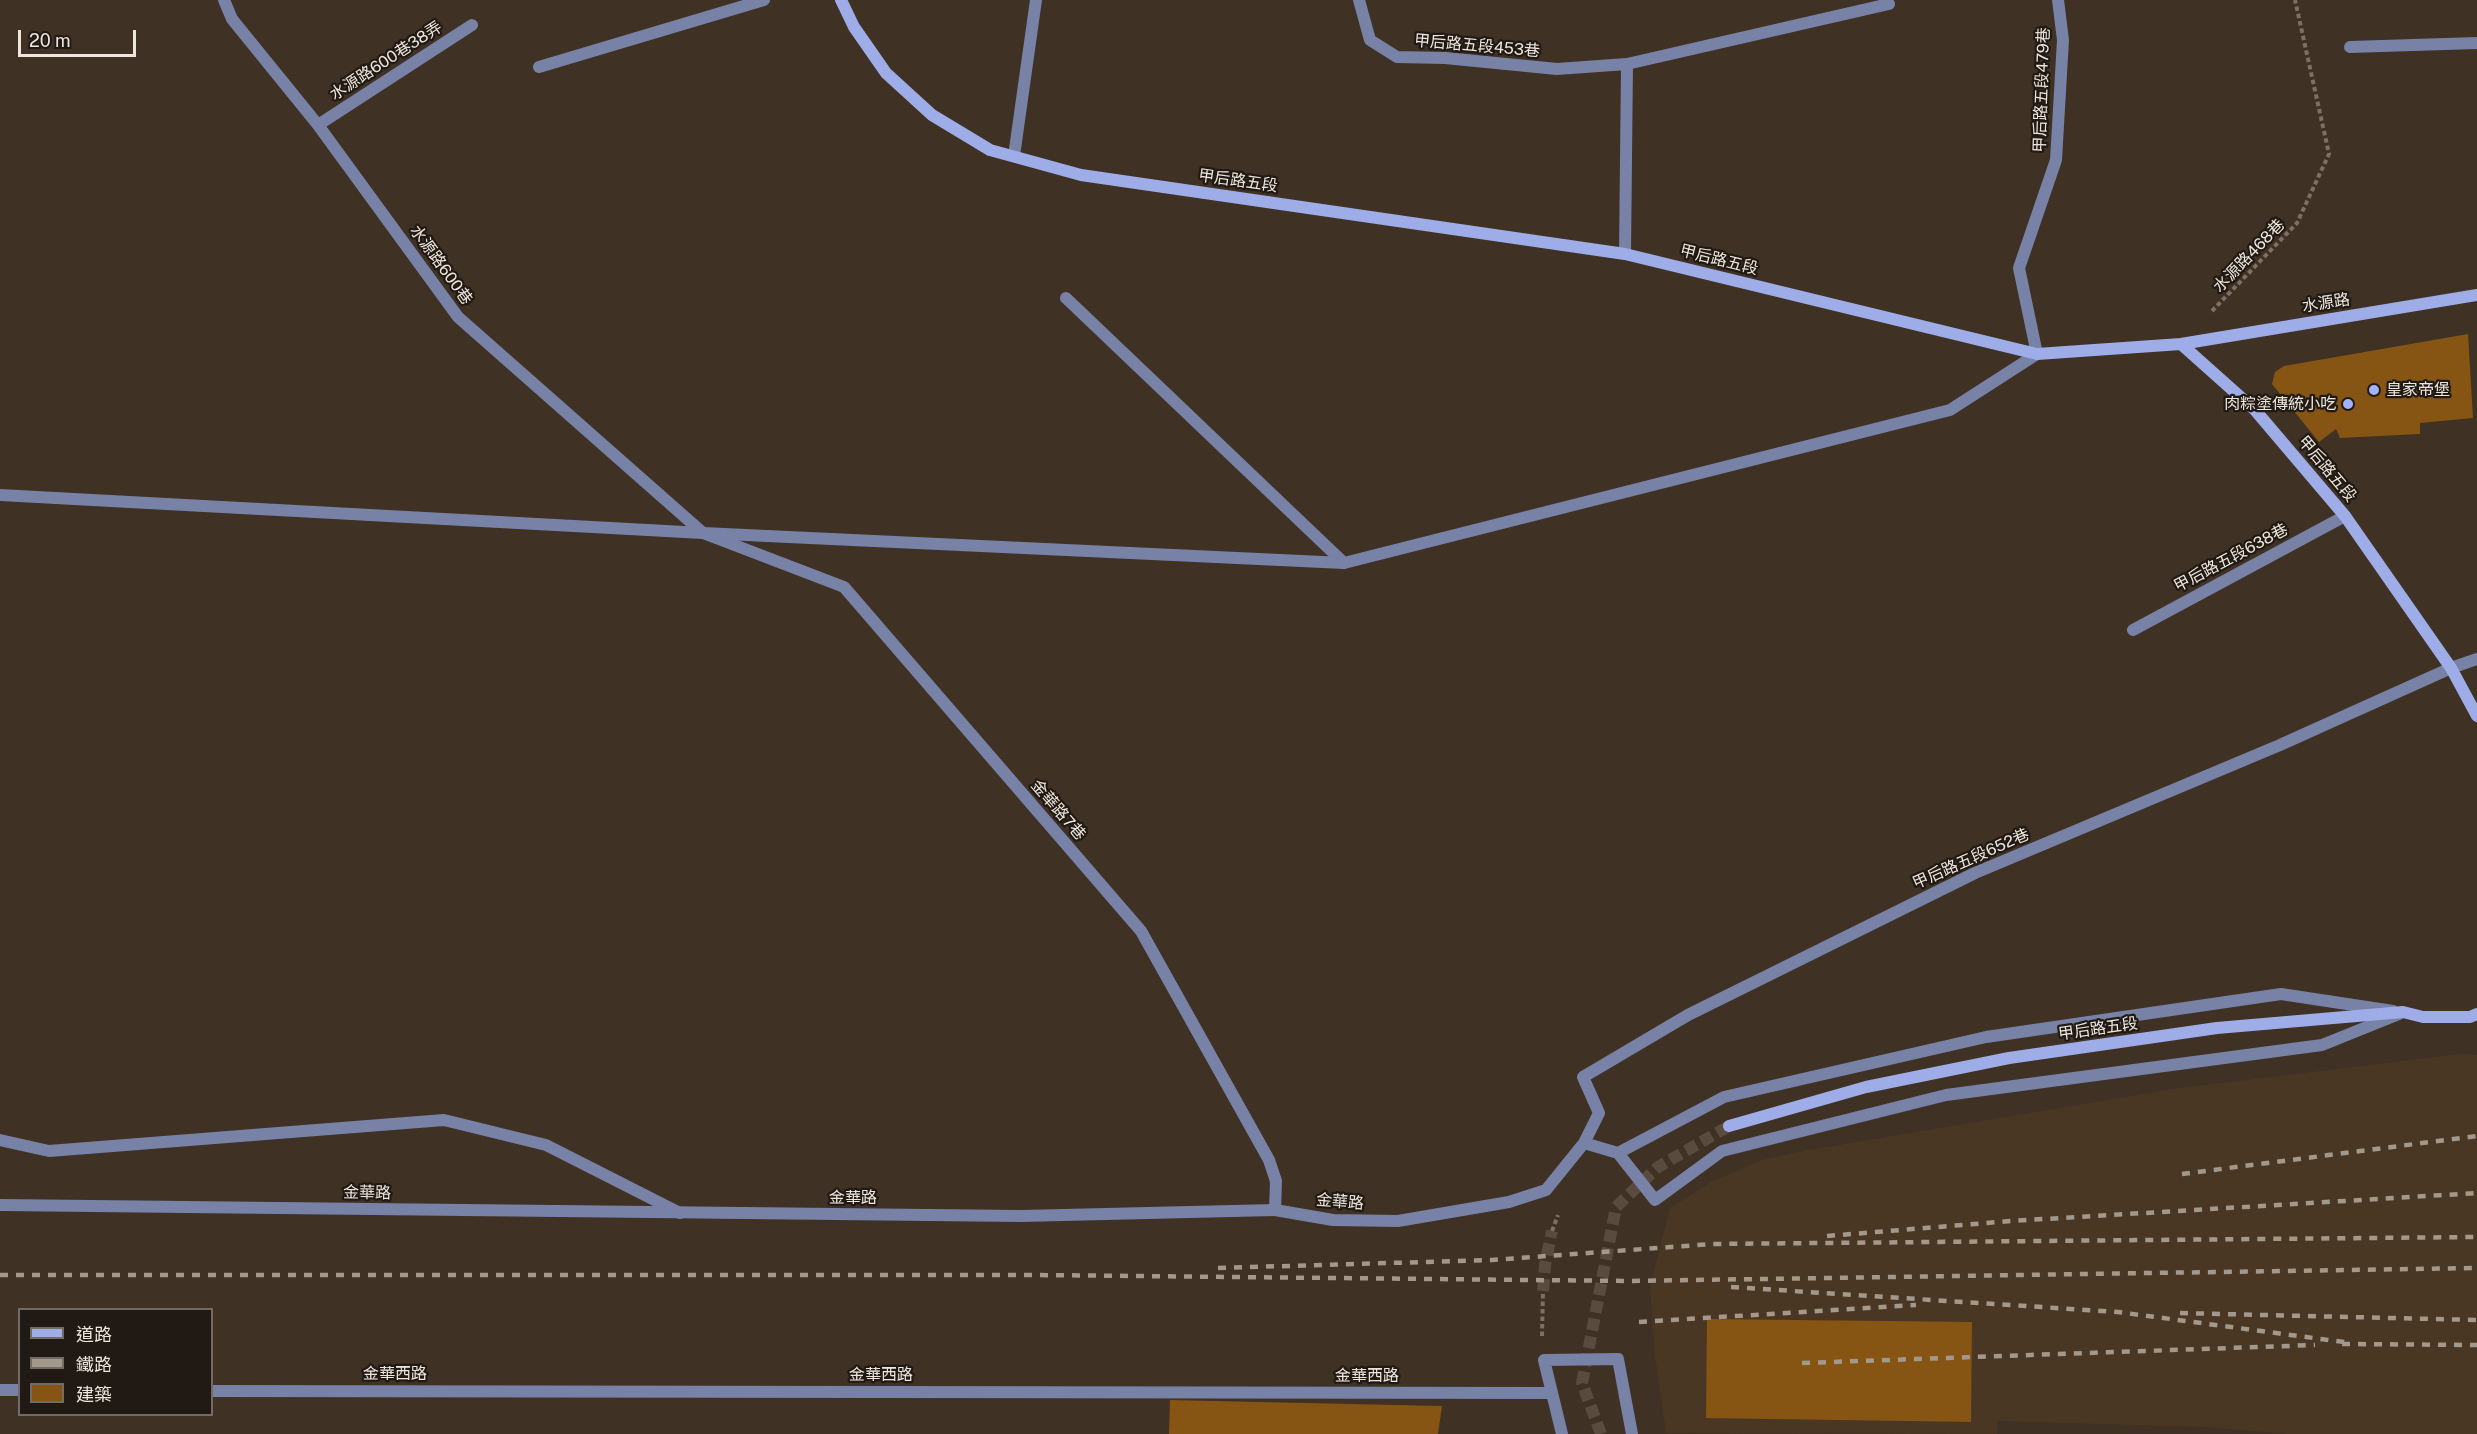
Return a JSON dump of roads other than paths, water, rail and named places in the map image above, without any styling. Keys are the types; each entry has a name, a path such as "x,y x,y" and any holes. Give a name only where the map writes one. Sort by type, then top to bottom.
{"main road":[{"name":"甲后路五段","path":"841,0 854,27 886,74 932,115 990,150 1081,175 1625,254 2037,354 2181,344 2255,410 2345,516 2451,668 2477,716"},
{"name":"水源路","path":"2181,344 2477,295"},
{"name":"甲后路五段","path":"1729,1126 1866,1087 2008,1058 2217,1028 2403,1012 2423,1017 2470,1017 2477,1014"}],"street":[{"name":"水源路600巷","path":"224,0 232,19 318,125 458,317 704,533"},
{"path":"539,67 764,0"},
{"path":"1014,156 1036,0"},
{"name":"甲后路五段453巷","path":"1359,0 1370,40 1397,57 1557,69 1627,64 1889,4"},
{"name":"甲后路五段479巷","path":"2037,354 2019,268 2056,160 2063,40 2058,0"},
{"name":"水源路600巷38弄","path":"318,125 472,25"},
{"path":"2350,47 2477,43"},
{"path":"1625,254 1627,64"},
{"path":"1066,298 1344,563"},
{"path":"0,495 704,533 1344,563 1950,410 2037,354"},
{"name":"甲后路五段638巷","path":"2133,630 2345,516"},
{"name":"金華路7巷","path":"704,533 844,587 1141,931 1269,1160 1276,1181 1275,1210"},
{"path":"2451,668 2477,659"},
{"name":"甲后路五段652巷","path":"1584,1143 1599,1113 1583,1077 1688,1015 1975,873 2280,746 2451,668"},
{"path":"1618,1153 1724,1097 1986,1037 2280,994 2403,1012"},
{"path":"1584,1143 1618,1153 1655,1200 1722,1151 1946,1095 2322,1045 2403,1012"},
{"path":"0,1140 49,1151 444,1120 546,1145 681,1213"},
{"name":"金華路","path":"0,1204 1021,1216 1275,1210 1333,1220 1398,1221 1509,1202 1546,1190 1584,1143"},
{"path":"1562,1434 1550,1393 1544,1360 1618,1359 1632,1434"},
{"path":"0,1390 18,1390"},
{"name":"金華西路","path":"213,1391 1550,1393"}],"tunnel":[{"path":"1601,1434 1582,1383 1616,1207 1658,1167 1729,1126"},
{"path":"1543,1291 1545,1265 1552,1231"}],"railway":[{"path":"2182,1174 2477,1136"},
{"path":"1827,1236 2011,1221 2477,1193"},
{"path":"1218,1268 1492,1260 1712,1244 2477,1237"},
{"path":"0,1275 1035,1275 1630,1281 2477,1268"},
{"path":"1731,1287 2118,1312 2351,1343"},
{"path":"1639,1322 1916,1305"},
{"path":"2180,1313 2477,1320"},
{"path":"2342,1344 2477,1345"},
{"path":"1802,1363 2315,1345"}],"place":[{"name":"皇家帝堡","path":"2374,390"},
{"name":"肉粽塗傳統小吃","path":"2348,404"}]}
